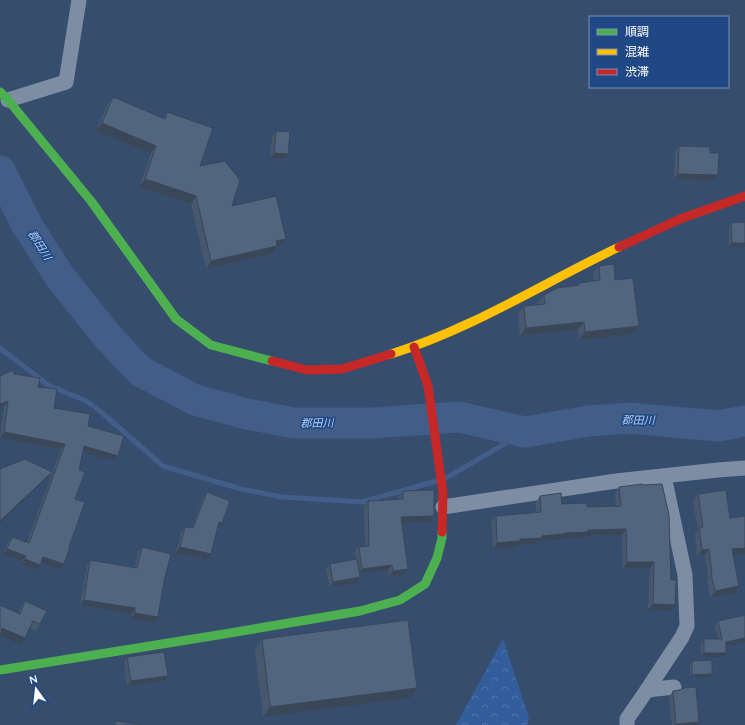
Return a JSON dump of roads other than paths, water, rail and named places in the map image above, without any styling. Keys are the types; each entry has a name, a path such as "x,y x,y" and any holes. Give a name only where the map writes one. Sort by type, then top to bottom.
{"street":[{"path":"79,0 66,82 4,96 90,200 176,319 211,345 307,370 342,369 414,347 481,318 611,251 680,219 745,196"},
{"path":"0,670 210,637 360,611 400,600 425,584 437,558 442,538 443,500 428,386 414,347"},
{"path":"443,500 745,468"},
{"path":"627,725 627,719 682,637 687,626 685,575 664,476"},
{"path":"647,690 674,687"}],"waterway":[{"name":"郡田川","path":"0,171 27,225 60,277 108,337 140,371 195,400 247,414 294,423 372,423 459,417 525,432 589,421 629,418 718,426 745,421"},
{"path":"0,348 48,385 86,401 100,411 163,466 241,489 282,497 362,502 437,481"},
{"path":"446,478 525,432"}]}
